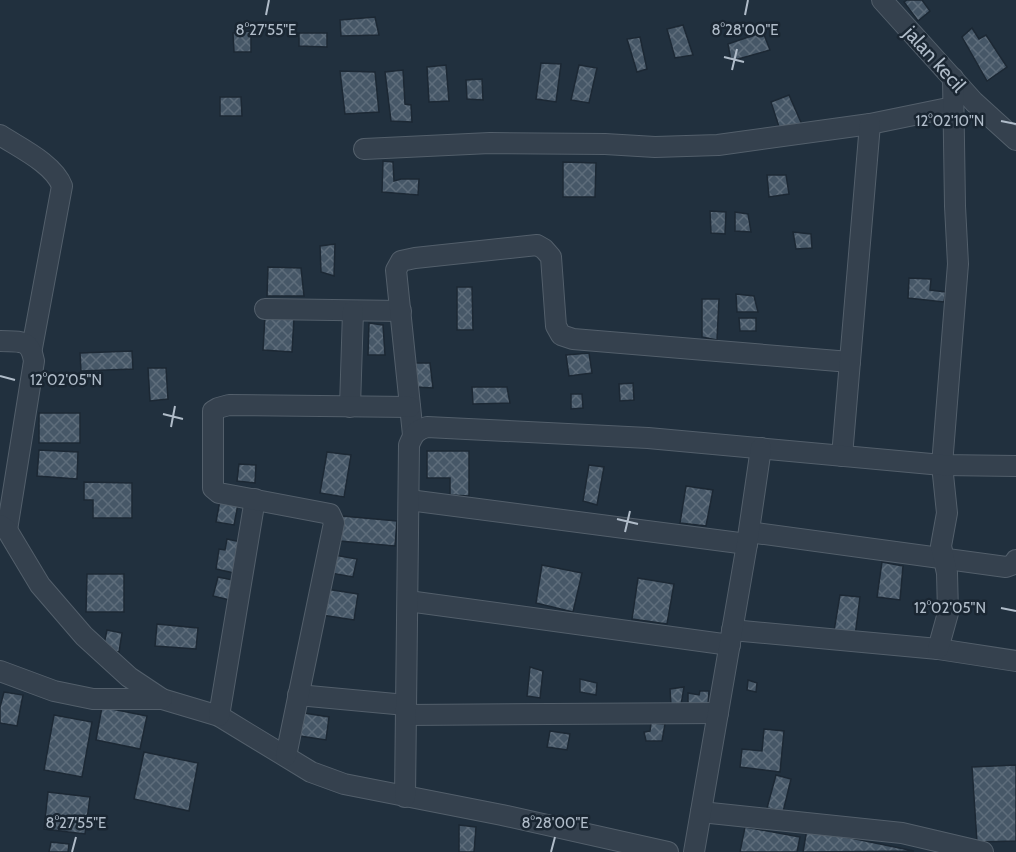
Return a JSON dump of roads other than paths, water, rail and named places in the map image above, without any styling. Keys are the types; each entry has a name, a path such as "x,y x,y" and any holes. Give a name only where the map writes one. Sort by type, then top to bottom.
{"street":[{"name":"jalan kecil","path":"882,0 974,102 1016,140"},
{"path":"938,649 948,613 947,573 941,546 947,513 942,465 958,264 953,78"},
{"path":"364,149 490,143 655,147 718,145 870,124 953,107"},
{"path":"843,456 870,124"},
{"path":"0,135 51,169 58,176 62,186 32,348 34,361 3,528 40,585 84,636 129,677 162,699"},
{"path":"405,797 410,445 413,435 396,270 401,261 537,245 551,257 556,326 561,335 573,339 850,362"},
{"path":"265,309 401,311"},
{"path":"350,407 353,310"},
{"path":"0,341 24,343 32,348"},
{"path":"286,756 334,523 330,514 219,493 213,488 213,411 229,405 410,407"},
{"path":"413,435 419,429 427,427 648,438 942,465 1016,466"},
{"path":"694,852 748,538 761,448"},
{"path":"219,716 255,499"},
{"path":"409,500 748,538 943,557 1006,567 1014,564 1016,560"},
{"path":"408,601 731,637 938,649 1016,661"},
{"path":"0,670 54,691 93,699 162,699 219,716 311,772 344,784 502,815 668,852"},
{"path":"298,695 406,710 718,713"},
{"path":"701,812 902,833 983,852"}]}
